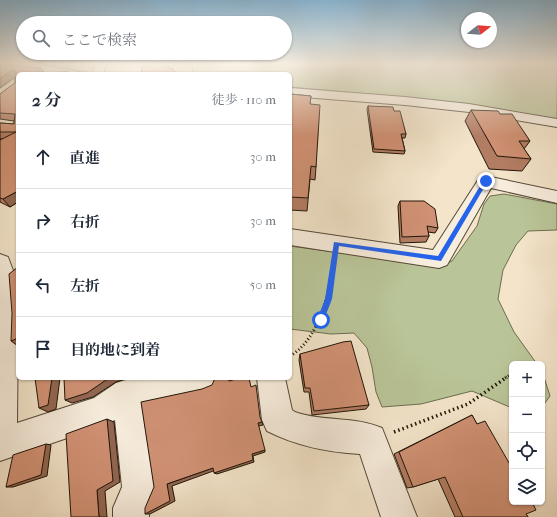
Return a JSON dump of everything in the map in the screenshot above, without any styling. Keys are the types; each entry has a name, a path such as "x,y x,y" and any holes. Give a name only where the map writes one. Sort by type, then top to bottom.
{"street":[{"path":"292,92 405,100 469,108 557,123"},
{"path":"292,237 439,259 486,181 557,197"},
{"path":"0,442 6,334 5,270"},
{"path":"0,445 102,411 127,394 193,380"},
{"path":"271,380 278,420 294,429 321,435 371,439 399,517"},
{"path":"127,394 140,488 130,508 131,517"}],"path":[{"path":"292,355 299,352 321,320 328,299 336,243"},
{"path":"371,439 468,404 509,376"}],"green space":[{"path":"303,88 557,88 557,120 414,98"},
{"path":"504,194 557,204 557,230 528,231 516,245 503,270 498,299 514,332 535,361 509,361 509,407 472,391 421,404 382,407 376,392 367,348 354,333 331,334 292,329 292,246 439,266 452,261 477,226 484,204 490,196"},
{"path":"545,380 550,396 545,403"}],"building":[{"path":"8,88 16,88 16,132 0,132 0,123 14,124 15,114 0,113 0,94"},
{"path":"292,94 311,96 310,104 320,105 316,167 311,166 308,198 292,197"},
{"path":"368,106 393,107 394,111 400,111 406,134 401,134 405,151 374,149"},
{"path":"471,110 498,111 500,114 512,114 530,141 519,141 531,159 497,156"},
{"path":"16,132 16,192 3,199 0,198 0,140"},
{"path":"400,201 424,201 435,209 438,228 427,226 429,236 402,237"},
{"path":"16,269 16,339 11,341 12,313 9,274"},
{"path":"351,341 369,405 314,411 310,388 305,388 300,354"},
{"path":"35,380 52,380 48,405 39,408"},
{"path":"64,380 106,380 87,393 65,400"},
{"path":"214,380 249,380 251,387 256,385 262,422 258,423 265,450 252,454 253,460 214,473 213,468 167,484 170,501 145,514 145,508 154,487 141,402 202,389 212,385"},
{"path":"472,415 477,424 485,421 509,463 509,505 534,505 536,510 526,514 528,517 463,517 445,477 413,487 399,452"},
{"path":"107,419 113,481 97,490 99,517 71,517 66,434"},
{"path":"46,444 41,475 6,487 13,455"}],"route":[{"path":"321,320 328,299 336,243 439,259 486,181"}]}
